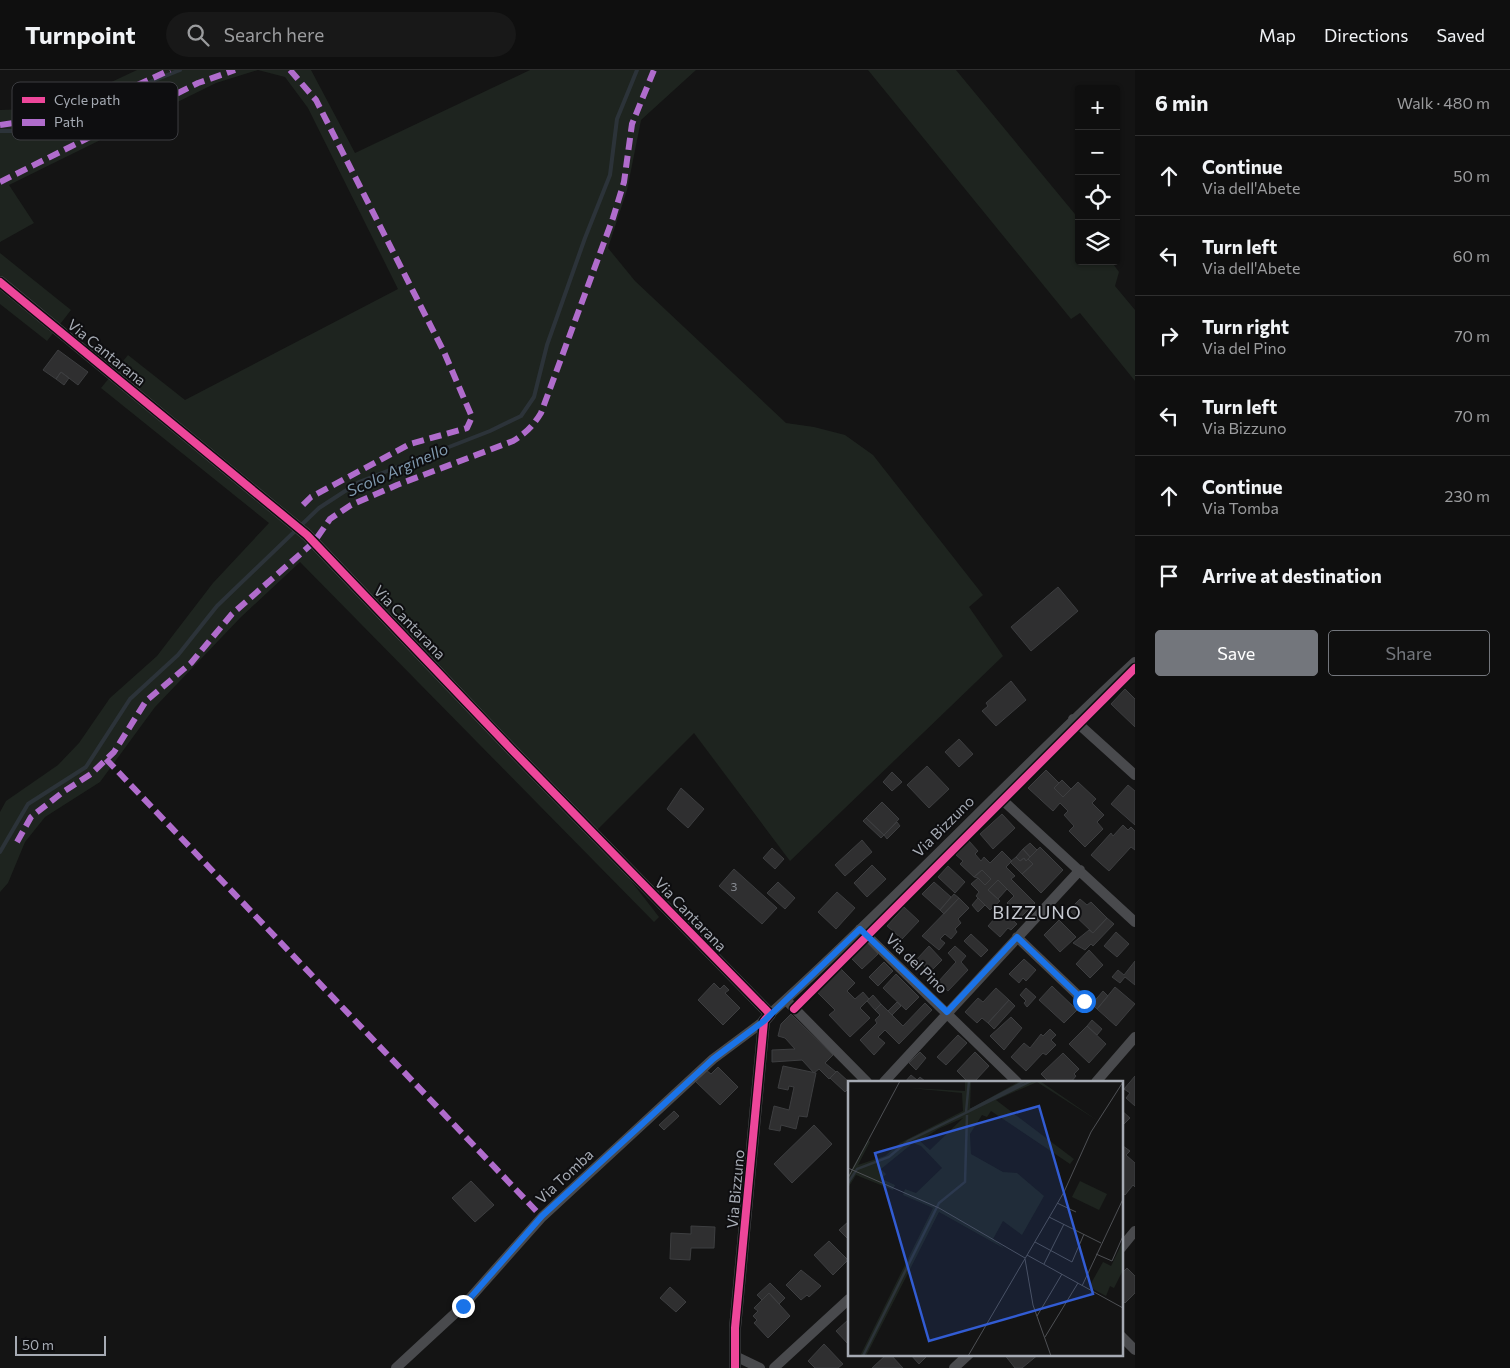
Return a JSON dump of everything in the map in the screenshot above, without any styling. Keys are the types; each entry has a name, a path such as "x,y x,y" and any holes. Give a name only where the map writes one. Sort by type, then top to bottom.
{"street":[{"name":"Via Cantarana","path":"0,282 299,527 767,1018"},
{"name":"Via Bizzuno","path":"735,1362 735,1328 767,1018 1073,719 1135,662"},
{"path":"1073,719 1135,775"},
{"path":"997,795 1135,922"},
{"path":"885,1081 1080,870"},
{"name":"Via del Pino","path":"860,929 1016,1081"},
{"path":"1017,937 1084,1001"},
{"path":"786,1000 866,1081"},
{"name":"Via Tomba","path":"396,1368 463,1306 542,1216 713,1059 767,1018"},
{"path":"1097,1081 1135,1037"},
{"path":"1122,1247 1135,1232"},
{"path":"735,1362 760,1368 775,1367 848,1299"},
{"path":"1122,1337 1135,1350"},
{"path":"954,1368 967,1356"}],"shaded area":[{"path":"137,70 258,70 216,83 178,102 178,82 111,82"},
{"path":"258,70 311,70 355,153 530,70 696,70 641,120 627,190 608,248 635,281 786,423 814,427 845,435 873,455 983,595 969,607 1003,656 790,861 694,733 594,833 659,917 654,922 300,562 241,617 155,707 100,782 45,817 25,842 8,883 0,892 0,812 6,801 58,765 79,743 110,698 157,656 213,583 269,523 101,388 128,355 185,400 398,289 308,108 285,77"},
{"path":"868,70 956,70 1075,214 1075,265 1114,265 1119,272 1115,286 1135,310 1135,381 1080,313 1071,319"},
{"path":"0,110 12,110 12,140 100,140 9,185 34,223 0,242"},
{"path":"0,253 71,310 47,341 0,304"}],"building":[{"path":"58,350 88,372 78,385 61,372 56,379 43,370"},
{"path":"61,372 69,378 64,385 56,379"},
{"path":"1058,587 1078,611 1031,651 1011,627"},
{"path":"1011,681 1026,700 996,726 982,711 988,706 986,703"},
{"path":"1125,689 1135,699 1135,727 1111,704"},
{"path":"959,739 973,754 959,767 945,752"},
{"path":"927,766 949,789 929,808 907,785"},
{"path":"1046,770 1059,783 1054,788 1063,797 1078,782 1096,799 1092,803 1104,815 1097,822 1103,829 1085,847 1069,831 1074,826 1064,815 1068,811 1060,803 1053,811 1028,788"},
{"path":"892,772 902,782 892,791 883,782"},
{"path":"1062,780 1071,789 1063,797 1054,788"},
{"path":"1128,785 1135,791 1135,825 1111,804"},
{"path":"681,788 704,809 688,828 667,809"},
{"path":"882,802 899,819 884,835 866,818"},
{"path":"1002,814 1015,828 993,849 980,834"},
{"path":"866,818 884,835 881,838 863,821"},
{"path":"897,822 900,826 887,839 884,835"},
{"path":"1123,825 1128,830 1131,827 1135,831 1135,850 1131,847 1109,871 1091,855 1111,833 1113,836"},
{"path":"862,840 872,852 845,876 835,865"},
{"path":"969,841 978,851 975,854 981,861 984,857 990,863 1002,851 1012,861 1006,867 1015,876 1011,879 1035,903 1021,917 1007,903 1014,896 998,880 988,890 1000,901 990,910 976,896 979,892 971,884 978,878 985,885 991,879 982,870 974,877 960,864 963,861 956,855"},
{"path":"1030,843 1037,850 1030,857 1023,849"},
{"path":"1040,847 1063,870 1041,893 1022,874 1033,864 1028,859"},
{"path":"772,848 784,859 775,869 763,858"},
{"path":"1023,849 1030,857 1026,861 1024,858 1020,861 1016,857"},
{"path":"1016,857 1020,861 1024,858 1026,861 1028,859 1033,864 1022,874 1010,862"},
{"path":"872,865 886,879 867,897 854,883"},
{"path":"948,866 965,882 955,893 938,877"},
{"path":"734,869 777,908 762,924 719,886"},
{"path":"982,870 991,879 985,885 978,878 974,877"},
{"path":"998,880 1007,889 998,899 988,890"},
{"path":"778,882 795,898 785,909 767,893"},
{"path":"934,882 951,897 940,910 922,894"},
{"path":"837,892 855,908 836,929 818,912"},
{"path":"954,894 959,898 944,914 940,910"},
{"path":"959,898 969,908 958,919 961,923 955,929 957,932 951,939 945,934 940,939 945,943 939,950 922,936"},
{"path":"978,898 985,905 978,912 972,905"},
{"path":"1080,899 1087,905 1091,902 1107,918 1093,933 1069,910"},
{"path":"904,907 919,921 902,939 887,926"},
{"path":"1002,910 1017,924 1011,930 1008,928 1000,937 988,926"},
{"path":"1107,918 1114,924 1093,946 1091,944 1085,950 1073,943 1089,930 1093,933"},
{"path":"1059,920 1076,937 1060,952 1044,935"},
{"path":"1116,932 1129,944 1117,957 1104,946"},
{"path":"971,934 988,950 981,957 964,941"},
{"path":"865,940 878,954 862,969 849,956"},
{"path":"929,946 942,960 930,972 917,959"},
{"path":"955,946 966,956 961,962 968,970 948,991 938,982 956,962 948,953"},
{"path":"1089,950 1103,965 1090,978 1076,964"},
{"path":"1024,959 1036,970 1026,981 1023,978 1019,983 1009,974"},
{"path":"1135,961 1135,985 1125,977 1120,983 1112,977 1118,970 1124,975"},
{"path":"884,962 893,971 878,986 869,977"},
{"path":"839,967 855,983 847,991 855,999 863,992 869,999 860,1008 870,1018 850,1037 829,1015 835,1010 815,990"},
{"path":"896,974 919,997 906,1010 883,988"},
{"path":"714,983 720,989 724,985 729,990 725,993 740,1008 723,1025 698,1000"},
{"path":"1052,986 1077,1010 1064,1023 1039,1000"},
{"path":"1115,987 1135,1004 1116,1026 1097,1009"},
{"path":"996,988 1009,1000 988,1023 982,1018 977,1023 965,1012 978,998 983,1002"},
{"path":"1026,988 1036,997 1027,1007 1024,1003 1026,1001 1020,995"},
{"path":"1103,991 1108,996 1097,1009 1092,1004"},
{"path":"873,995 881,1004 875,1010 867,1001"},
{"path":"1009,1000 1015,1006 994,1029 988,1023"},
{"path":"897,1002 901,1006 892,1015 888,1011"},
{"path":"925,1003 932,1010 899,1044 885,1030 878,1037 885,1043 874,1055 860,1040 877,1023 875,1020 880,1015 875,1010 881,1004 903,1026"},
{"path":"791,1014 833,1055 825,1063 836,1072 829,1079 819,1069 814,1073 802,1060 772,1062 772,1050 795,1049 785,1038 778,1036 781,1024"},
{"path":"1011,1017 1022,1028 1004,1050 990,1036"},
{"path":"1092,1020 1102,1029 1097,1035 1087,1026"},
{"path":"1087,1026 1106,1044 1089,1063 1069,1044"},
{"path":"1050,1029 1056,1035 1051,1040 1056,1045 1046,1055 1043,1053 1026,1071 1011,1057 1024,1043 1030,1048 1041,1034 1043,1036"},
{"path":"958,1035 967,1043 946,1065 937,1057"},
{"path":"920,1052 926,1058 916,1070 909,1063"},
{"path":"975,1052 989,1066 975,1081 967,1081 957,1071"},
{"path":"1063,1053 1079,1069 1074,1074 1076,1076 1072,1081 1046,1081 1041,1074"},
{"path":"783,1066 816,1073 807,1117 799,1116 796,1129 781,1125 780,1131 769,1129 774,1106 789,1110 794,1087 789,1086 788,1090 778,1088"},
{"path":"718,1067 738,1087 720,1105 695,1081 706,1070 711,1074"},
{"path":"837,1071 848,1081 848,1089 845,1092 830,1078"},
{"path":"911,1075 917,1080 920,1077 925,1081 906,1081"},
{"path":"1135,1076 1135,1106 1126,1098 1130,1093 1124,1089"},
{"path":"674,1111 679,1116 664,1130 659,1125"},
{"path":"1122,1111 1130,1118 1122,1126"},
{"path":"814,1125 832,1144 792,1183 774,1164"},
{"path":"1123,1146 1130,1151 1126,1155 1135,1163 1135,1187 1133,1185 1125,1195 1122,1193"},
{"path":"471,1181 494,1205 475,1222 452,1198"},
{"path":"848,1222 848,1239 839,1230"},
{"path":"691,1226 715,1227 714,1248 691,1248 690,1260 670,1259 671,1233 691,1234"},
{"path":"829,1241 848,1260 833,1275 814,1255"},
{"path":"1127,1268 1135,1276 1135,1293 1125,1303 1122,1300 1122,1273"},
{"path":"801,1270 821,1286 809,1297 807,1295 801,1300 786,1285"},
{"path":"770,1283 785,1298 779,1304 769,1293 762,1300 757,1295"},
{"path":"670,1287 686,1302 676,1312 660,1298"},
{"path":"769,1293 790,1316 768,1338 754,1323 757,1320 753,1316 758,1311 754,1308"},
{"path":"848,1320 848,1344 836,1331"},
{"path":"824,1344 843,1364 838,1368 815,1368 808,1361"},
{"path":"885,1356 892,1356 903,1368 872,1368"},
{"path":"912,1356 927,1356 919,1364"},
{"path":"1006,1356 1037,1356 1022,1368 1015,1368"}],"waterway":[{"path":"150,82 180,70"},
{"name":"Scolo Arginello","path":"0,852 28,804 86,767 130,699 178,655 217,606 319,508 359,482 490,431 521,416 534,397 547,345 585,238 610,175 617,119 637,70"},
{"path":"0,131 12,131"}],"marked path":[{"path":"144,82 170,70"},
{"path":"178,93 198,83 235,70"},
{"path":"290,70 316,100 444,352 472,417 467,428 410,444 311,497 301,507"},
{"path":"17,842 31,817 63,792 91,774 114,752 146,701 191,663 232,614 314,542 330,519 351,505 397,485 513,441 532,425 541,413 613,218 624,182 632,124 654,70"},
{"path":"0,125 12,123"},
{"path":"0,182 84,140"},
{"path":"106,759 542,1217"}],"cycle path":[{"path":"0,282 307,535 512,750 770,1014 764,1021 735,1328 735,1368"},
{"path":"794,1009 1135,668"}],"district":[{"name":"BIZZUNO","path":"1037,912"}],"route":[{"path":"463,1306 542,1216 713,1059 764,1021 860,929 947,1012 1017,937 1084,1001"}]}
